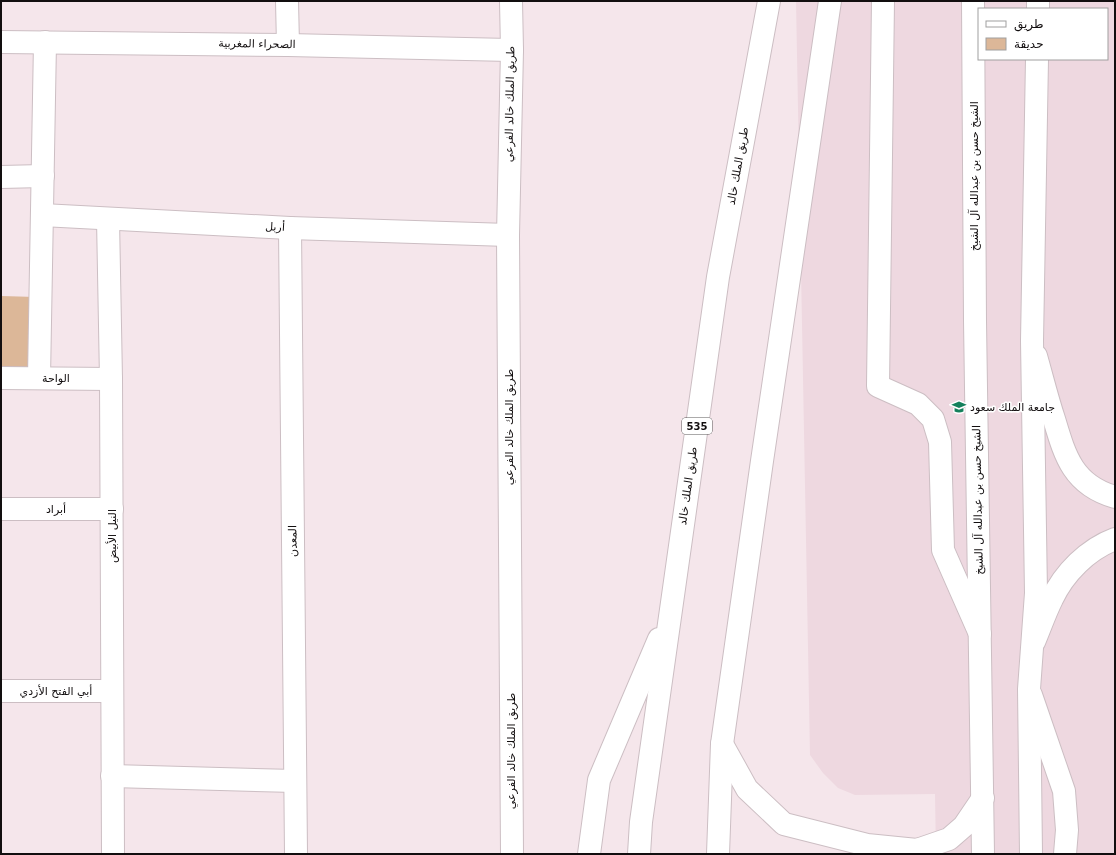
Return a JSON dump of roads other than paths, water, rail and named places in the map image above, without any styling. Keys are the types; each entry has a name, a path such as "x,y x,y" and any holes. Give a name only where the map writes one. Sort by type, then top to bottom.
{"main road":[{"path":"288,1 288,45"},
{"name":"طريق الملك خالد الفرعي","path":"511,1 512,50 508,235 512,854"},
{"name":"طريق الملك خالد","path":"639,854 642,814 718,277 769,1"},
{"path":"718,854 722,744 830,1"},
{"path":"883,1 878,386 918,404 933,419 940,442 944,550 980,634"},
{"name":"الشيخ حسن بن عبدالله آل الشيخ","path":"973,1 975,313 983,854"},
{"name":"الصحراء المغربية","path":"1,42 288,45 512,50"},
{"path":"39,378 45,42"},
{"path":"1031,854 1029,689 1036,593 1032,341 1037,60"},
{"path":"1,176 43,176"},
{"name":"أربل","path":"42,215 290,228 508,235"},
{"name":"النيل الأبيض","path":"108,218 112,509 112,854"},
{"name":"المعدن","path":"290,228 296,854"},
{"path":"1032,341 1064,453 1070,465 1078,475 1088,483 1098,490 1115,497"},
{"name":"الواحة","path":"1,378 111,379"},
{"name":"أبراد","path":"1,509 112,509"},
{"path":"1032,649 1052,598 1073,567 1102,544 1115,539"},
{"path":"589,854 600,780 671,612"},
{"path":"1029,689 1064,791 1067,830 1065,854"},
{"name":"أبي الفتح الأزدي","path":"1,691 112,691"},
{"path":"722,744 747,789 784,824 867,845 917,850 949,839 964,826 983,798"},
{"path":"112,776 295,782"}],"place":[{"name":"جامعة الملك سعود","path":"959,407"}]}
